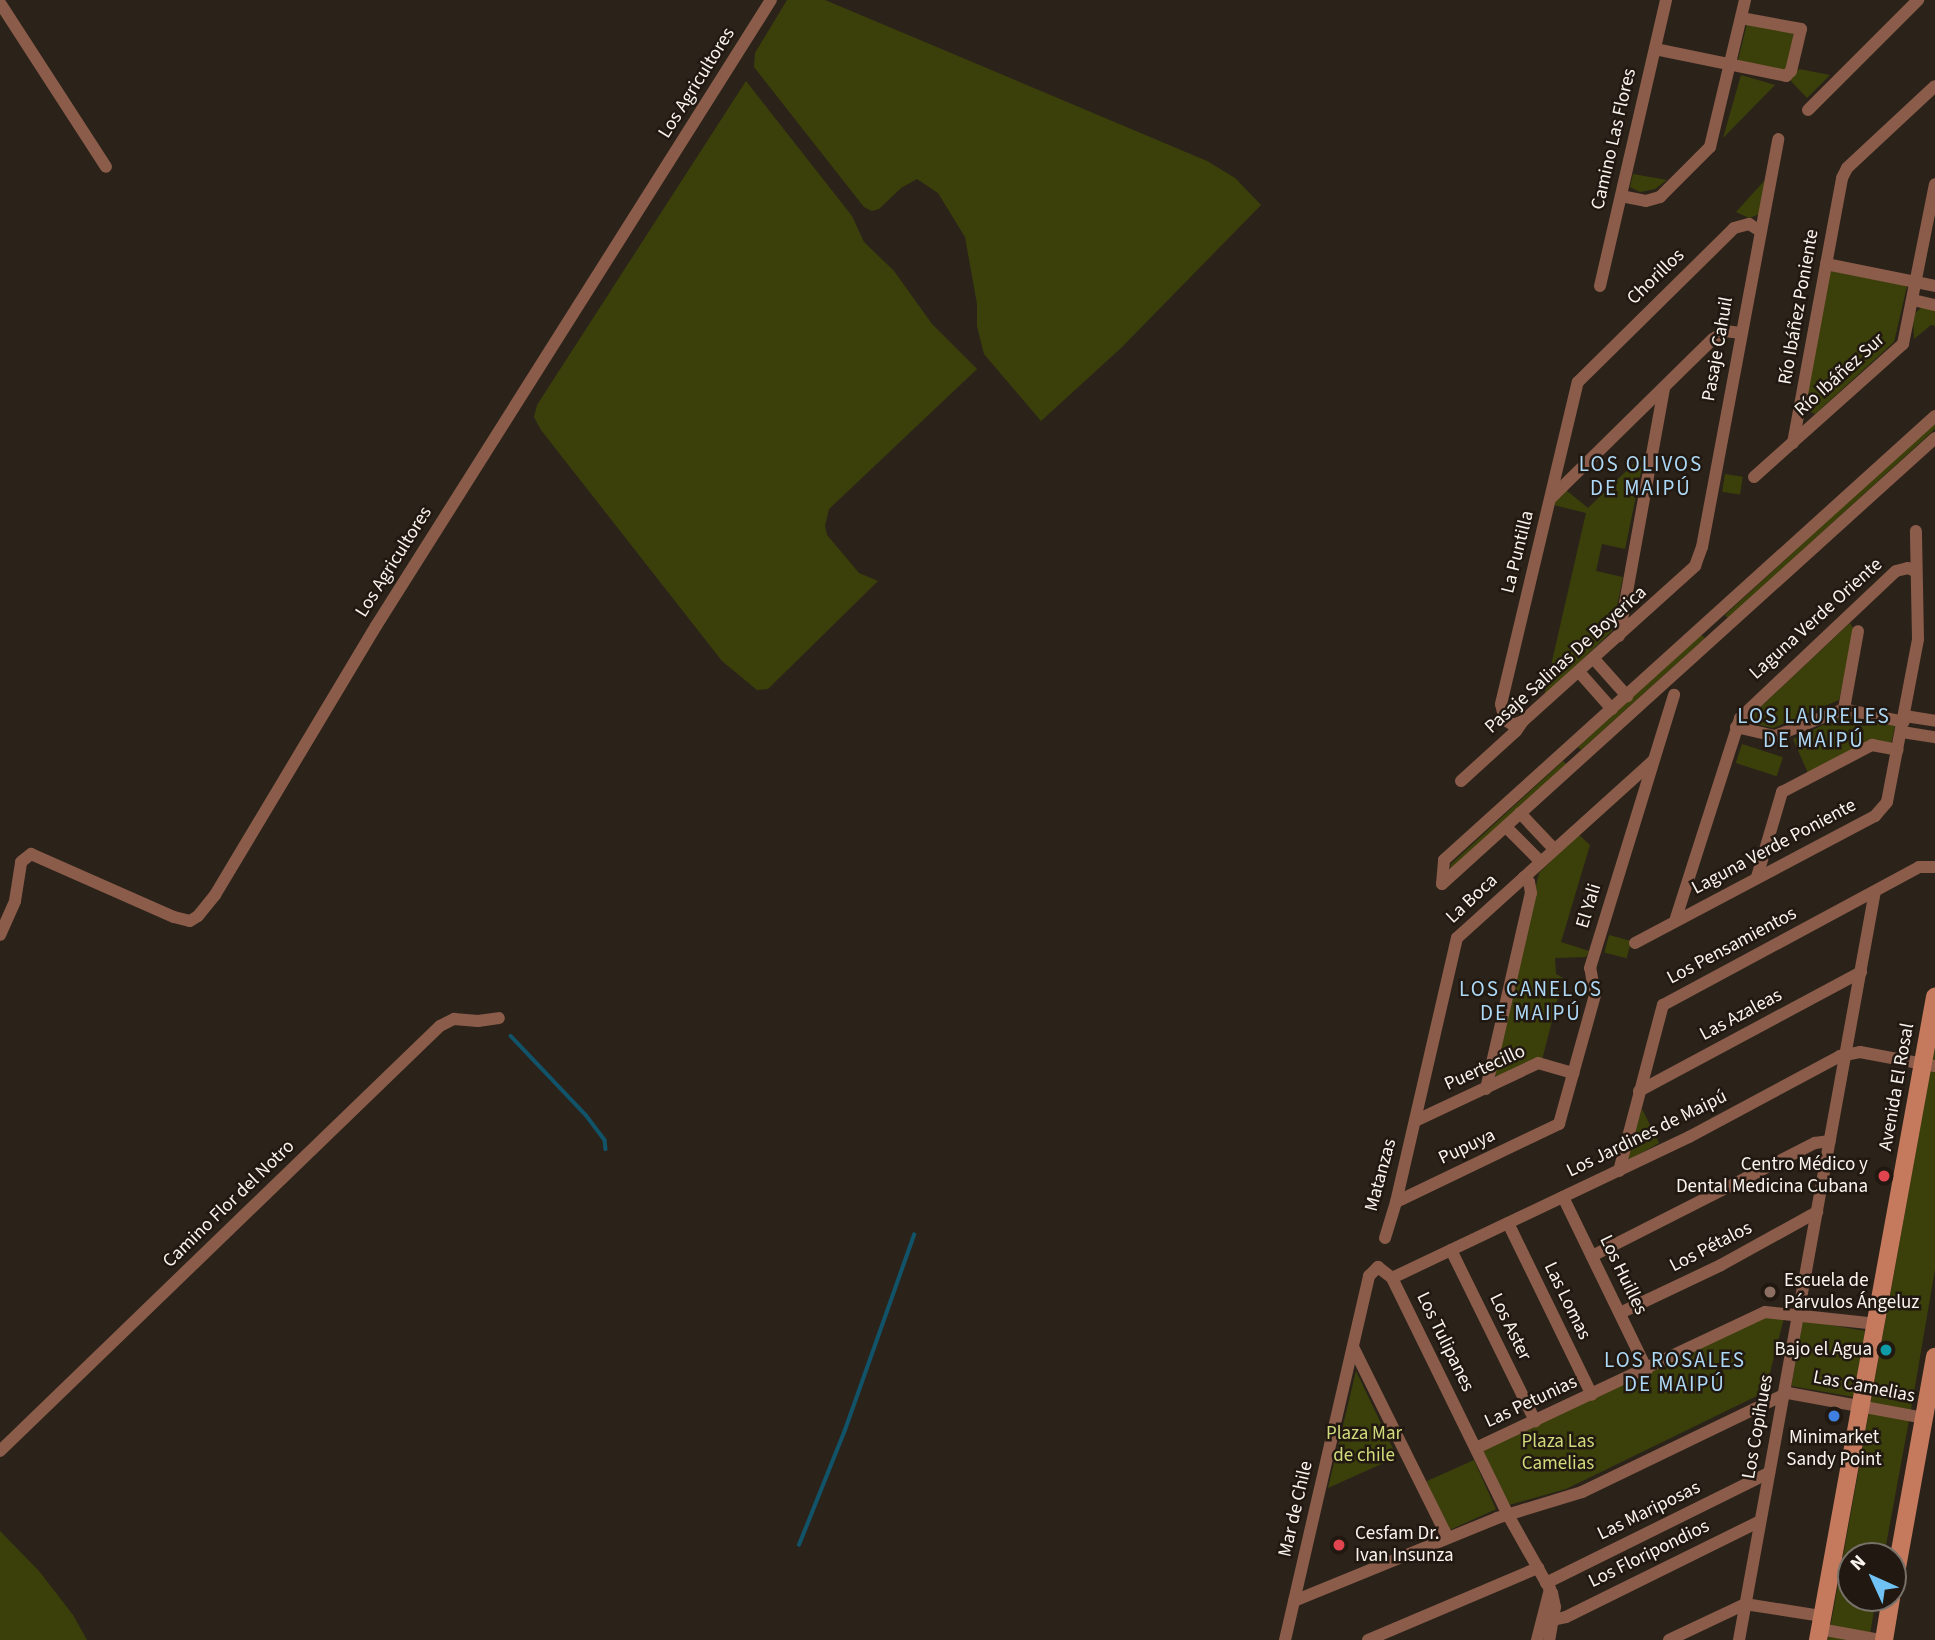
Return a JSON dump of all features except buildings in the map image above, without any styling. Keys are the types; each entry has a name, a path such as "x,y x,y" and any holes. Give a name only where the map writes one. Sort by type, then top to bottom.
{"street":[{"name":"Los Agricultores","path":"0,935 15,901 21,862 32,854 174,917 190,921 198,916 215,895 376,626 771,0"},
{"name":"Camino Las Flores","path":"1600,286 1666,0"},
{"path":"1620,196 1646,201 1660,197 1706,153 1712,143 1745,0"},
{"path":"1808,110 1918,0"},
{"path":"0,3 106,167"},
{"path":"1655,49 1786,76 1791,71 1801,29 1741,18"},
{"name":"Río Ibáñez Poniente","path":"1793,443 1842,178 1847,168 1935,86"},
{"name":"Pasaje Cahuil","path":"1695,566 1702,547 1778,139"},
{"name":"Río Ibáñez Sur","path":"1754,477 1903,344 1935,184"},
{"name":"Chorillos","path":"1584,374 1734,228 1749,224 1760,230"},
{"path":"1826,264 1935,286"},
{"path":"1913,300 1935,304"},
{"path":"1551,498 1720,333 1741,333"},
{"name":"La Puntilla","path":"1523,721 1513,725 1505,720 1501,704 1575,389 1584,374"},
{"path":"1619,636 1664,388"},
{"path":"1935,416 1444,860 1442,884 1935,438"},
{"name":"Laguna Verde Oriente","path":"1887,802 1918,639 1916,531"},
{"name":"Pasaje Salinas De Boyerica","path":"1461,781 1516,731 1523,721 1580,673 1695,566"},
{"name":"Laguna Verde Oriente","path":"1745,710 1896,570 1908,568 1915,571"},
{"path":"1710,621 1721,633"},
{"path":"1844,709 1858,631"},
{"path":"1594,659 1627,696"},
{"path":"1580,673 1612,709"},
{"name":"El Yali","path":"1555,1127 1562,1119 1595,995 1590,968 1674,695"},
{"path":"1736,727 1775,736 1844,709 1903,723 1935,737"},
{"name":"Laguna Verde Poniente","path":"1675,921 1736,727 1745,710"},
{"path":"1903,723 1935,721"},
{"path":"1757,877 1782,792 1872,745 1898,750"},
{"path":"1566,751 1577,762"},
{"name":"La Boca","path":"1415,1121 1454,945 1464,931 1654,761"},
{"name":"Laguna Verde Poniente","path":"1635,943 1875,816 1887,802"},
{"path":"1520,813 1554,849"},
{"path":"1506,827 1541,862"},
{"name":"Los Pensamientos","path":"1619,1171 1663,1005 1919,867 1935,867"},
{"path":"1486,1089 1531,893 1530,882 1524,877"},
{"name":"Los Copihues","path":"1739,1640 1875,891"},
{"name":"Las Azaleas","path":"1639,1091 1861,972"},
{"name":"Avenida El Rosal","path":"1820,1628 1929,1064 1935,997"},
{"name":"Camino Flor del Notro","path":"0,1451 440,1026 454,1019 478,1021 499,1018"},
{"name":"Los Jardines de Maipú","path":"1392,1278 1619,1171 1846,1054 1860,1052 1929,1064"},
{"name":"Puertecillo","path":"1415,1121 1538,1063 1574,1073"},
{"name":"Matanzas","path":"1385,1238 1415,1121"},
{"name":"Pupuya","path":"1396,1202 1555,1127"},
{"path":"1592,1256 1815,1143 1830,1141"},
{"name":"Los Huilles","path":"1563,1197 1647,1370"},
{"name":"Los Pétalos","path":"1620,1312 1721,1265 1817,1212"},
{"name":"Las Lomas","path":"1508,1223 1592,1395"},
{"name":"Los Aster","path":"1451,1250 1535,1421"},
{"name":"Los Tulipanes","path":"1378,1267 1392,1278 1508,1514 1548,1586 1555,1603 1549,1640"},
{"name":"Mar de Chile","path":"1285,1640 1369,1276 1378,1267"},
{"name":"Las Petunias","path":"1476,1448 1647,1370 1765,1312 1877,1324"},
{"path":"1353,1346 1448,1538"},
{"path":"1902,1542 1924,1418 1931,1397 1935,1357"},
{"name":"Las Camelias","path":"1294,1601 1508,1514 1582,1492 1784,1394 1794,1392 1924,1418"},
{"name":"Las Mariposas","path":"1548,1586 1769,1473"},
{"name":"Los Floripondios","path":"1553,1620 1566,1617 1760,1521"},
{"path":"1368,1640 1538,1568"},
{"path":"1538,1640 1548,1586"},
{"path":"1669,1640 1745,1604 1820,1628 1882,1640 1889,1612"}],"green space":[{"path":"787,0 825,0 1207,161 1235,178 1261,205 1121,348 1041,421 984,354 977,326 977,304 965,237 938,193 917,179 901,188 879,209 872,211 864,207 754,67 755,53"},
{"path":"1747,24 1792,32 1794,36 1785,72 1738,60"},
{"path":"1799,69 1830,75 1807,98 1789,79"},
{"path":"1741,75 1775,85 1723,138"},
{"path":"746,81 852,216 864,242 894,271 932,324 977,369 829,509 825,526 827,535 859,573 878,581 768,689 757,690 722,661 541,430 534,417 537,405"},
{"path":"1633,174 1667,180 1655,189 1640,192 1630,187"},
{"path":"1765,180 1760,214 1749,218 1736,212"},
{"path":"1828,270 1907,286 1894,342 1815,414 1803,408"},
{"path":"1922,307 1935,309 1935,326 1931,325 1914,339 1913,315"},
{"path":"1935,422 1935,429 1728,618 1725,615"},
{"path":"1645,453 1625,549 1602,544 1596,571 1623,577 1612,631 1544,696 1586,513 1554,505 1556,498 1566,490 1588,508"},
{"path":"1725,474 1743,477 1740,495 1722,492"},
{"path":"1850,623 1855,631 1839,700 1773,728 1756,724 1752,715"},
{"path":"1701,635 1705,638 1581,750 1578,747"},
{"path":"1845,715 1895,726 1891,744 1808,773 1793,739"},
{"path":"1742,744 1783,757 1777,776 1736,763"},
{"path":"1563,761 1566,764 1450,870 1451,864"},
{"path":"1578,834 1590,845 1561,942 1589,951 1586,957 1555,958 1556,974 1563,978 1542,1060 1500,1077 1495,1075 1493,1070 1539,873"},
{"path":"1609,935 1631,941 1627,958 1604,952"},
{"path":"1935,1045 1935,1269 1912,1404 1887,1542 1846,1542"},
{"path":"1642,1109 1659,1143 1629,1160 1628,1155"},
{"name":"Plaza Las Camelias","path":"1767,1317 1784,1318 1765,1392 1566,1489 1505,1506 1481,1450"},
{"path":"1803,1320 1865,1331 1853,1397 1791,1386"},
{"name":"Plaza Mar de chile","path":"1356,1371 1397,1457 1328,1488"},
{"path":"1474,1460 1496,1509 1448,1530 1426,1481"},
{"path":"0,1531 39,1571 73,1615 87,1640 0,1640"},
{"path":"1837,1590 1837,1612 1874,1612 1869,1640 1828,1640"}],"waterway":[{"path":"511,1036 586,1115 605,1140 606,1149"},
{"path":"799,1545 845,1430 914,1235"}],"place":[{"name":"Centro Médico y Dental Medicina Cubana","path":"1884,1176"},
{"name":"Escuela de Párvulos Ángeluz","path":"1770,1292"},
{"name":"Bajo el Agua","path":"1886,1350"},
{"name":"Minimarket Sandy Point","path":"1834,1416"},
{"name":"Cesfam Dr. Ivan Insunza","path":"1339,1545"}],"district":[{"name":"LOS OLIVOS DE MAIPÚ","path":"1641,476"},
{"name":"LOS LAURELES DE MAIPÚ","path":"1814,728"},
{"name":"LOS CANELOS DE MAIPÚ","path":"1531,1001"},
{"name":"LOS ROSALES DE MAIPÚ","path":"1675,1372"}]}
